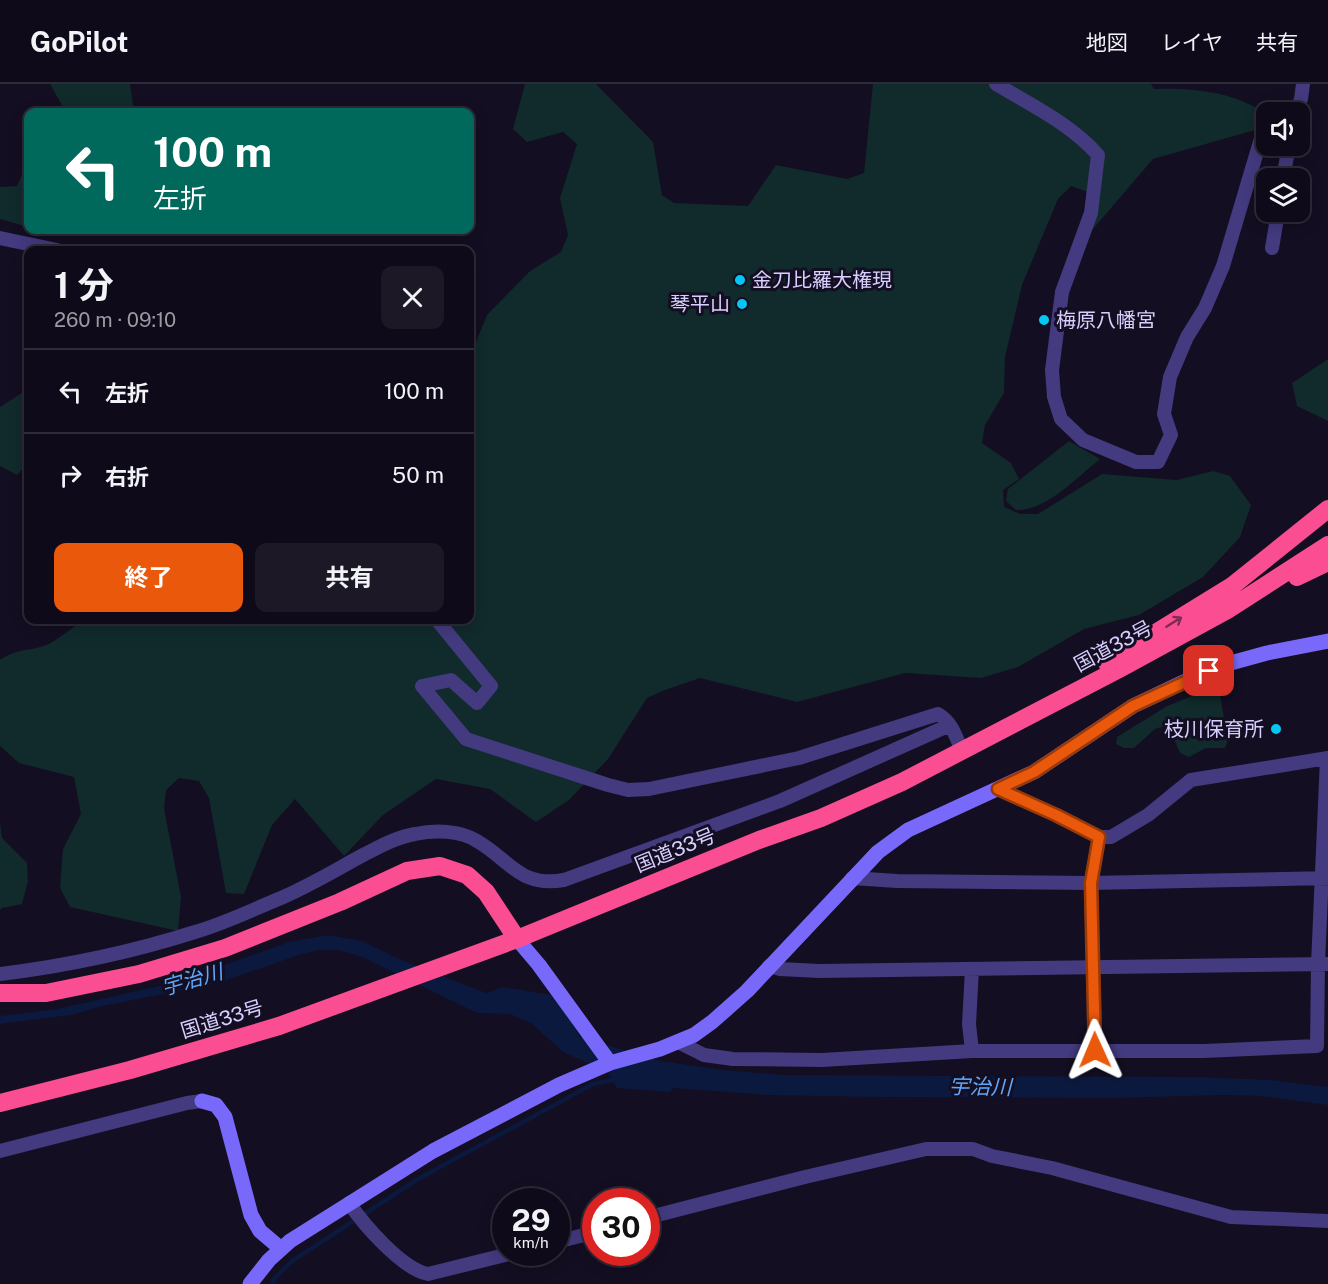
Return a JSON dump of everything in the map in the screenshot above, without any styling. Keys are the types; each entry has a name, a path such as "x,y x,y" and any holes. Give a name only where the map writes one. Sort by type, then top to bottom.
{"highway":[{"path":"962,751 1232,586 1328,509"},
{"name":"国道33号","path":"0,1103 130,1070 279,1026 517,939 759,840 821,818 902,782 1121,668 1229,609 1328,545"},
{"path":"1229,609 1328,562"},
{"path":"0,993 46,993 139,974 225,948 340,902 407,872 440,866 467,875 486,892 517,939"}],"street":[{"path":"996,84 1062,123 1098,155 1091,213 1062,292 1052,370 1054,397 1060,419 1083,440 1136,462 1158,462 1171,435 1164,414 1170,377 1223,266 1256,155"},
{"path":"1300,102 1304,84"},
{"path":"1272,248 1276,222"},
{"path":"0,238 38,246"},
{"path":"439,624 490,686 477,703 451,680 422,686 466,739 628,790 649,789 799,758 938,714 946,718 950,724 962,751"},
{"path":"250,1284 280,1248 299,1234 433,1151 559,1085 610,1063 694,1035 726,1011 878,852 908,830 1034,772 1133,706 1192,678 1227,664 1267,653 1328,641"},
{"path":"0,974 54,967 197,932 278,899 393,840 415,834 442,831 464,835 476,840 519,873 532,880 549,882 564,880 780,801 950,724"},
{"path":"678,1042 704,1055 733,1059 822,1060 972,1051 1204,1051 1317,1046 1323,964 1328,758 1191,780 1148,815 1111,837 1099,837 998,789"},
{"path":"1095,1050 1091,883 1099,837"},
{"path":"852,878 897,881 1091,883 1325,878"},
{"path":"517,939 539,965 610,1063"},
{"path":"769,966 780,969 819,971 1323,964"},
{"path":"972,969 969,1024 972,1051"},
{"path":"0,1151 187,1103 202,1101 216,1105 225,1117 251,1215 260,1231 280,1248"},
{"path":"660,1214 926,1149 973,1149 992,1156 1052,1168 1231,1217 1328,1221"},
{"path":"349,1203 369,1230 416,1272 428,1274 492,1258"}],"green space":[{"path":"50,84 130,84 133,108 63,108"},
{"path":"525,84 596,84 653,142 662,195 674,203 748,206 776,165 847,179 864,173 873,84 1151,84 1154,89 1209,92 1256,108 1256,130 1153,159 1093,229 1088,192 1071,186 1058,199 1022,285 1005,357 1004,393 985,425 982,443 1011,463 1019,479 1003,490 1004,507 1020,514 1038,514 1102,474 1177,480 1213,471 1230,476 1251,505 1240,537 1203,577 1139,615 1084,629 1018,667 981,678 905,673 797,702 700,678 665,690 647,698 608,759 569,800 536,822 490,789 436,779 383,815 344,856 295,799 272,825 244,894 226,893 209,798 199,781 179,778 166,790 164,808 181,897 178,931 70,907 60,888 63,849 81,814 74,777 19,763 0,746 0,660 19,651 49,644 78,624 474,624 474,347 487,315 530,271 561,252 568,235 560,198 577,144 563,132 527,142 513,129"},
{"path":"24,170 24,226 0,219 0,187 17,186"},
{"path":"1328,359 1328,421 1297,406 1292,383"},
{"path":"24,392 24,467 17,475 0,466 0,407"},
{"path":"1069,441 1100,459 1050,499 1028,509 1016,510 1006,501 1008,489"},
{"path":"1207,690 1220,695 1228,740 1225,748 1206,748 1189,757 1180,753 1171,732 1164,726 1155,729 1134,748 1124,748 1116,744 1117,737 1167,706"},
{"path":"0,823 2,838 27,863 28,881 22,904 0,910"}],"water":[{"name":"宇治川","path":"328,935 362,941 399,959 486,993 503,987 552,995 568,1015 580,1037 660,1061 782,1075 1197,1077 1270,1080 1328,1087 1328,1105 1261,1096 1226,1095 1110,1098 876,1097 766,1095 673,1088 670,1092 617,1088 608,1072 563,1052 531,1023 510,1014 477,1013 362,957 339,950 319,950 299,955 218,983 103,1006 71,1015 0,1024 0,1016 57,1009 173,983 289,942"}],"waterway":[{"path":"272,1284 292,1261 418,1179 593,1084 618,1079"}],"place":[{"name":"金刀比羅大権現","path":"740,280"},
{"name":"琴平山","path":"742,304"},
{"name":"梅原八幡宮","path":"1044,320"},
{"name":"枝川保育所","path":"1276,729"}],"route":[{"path":"1095,1050 1091,883 1099,837 998,789 1034,772 1133,706 1209,671"}]}
